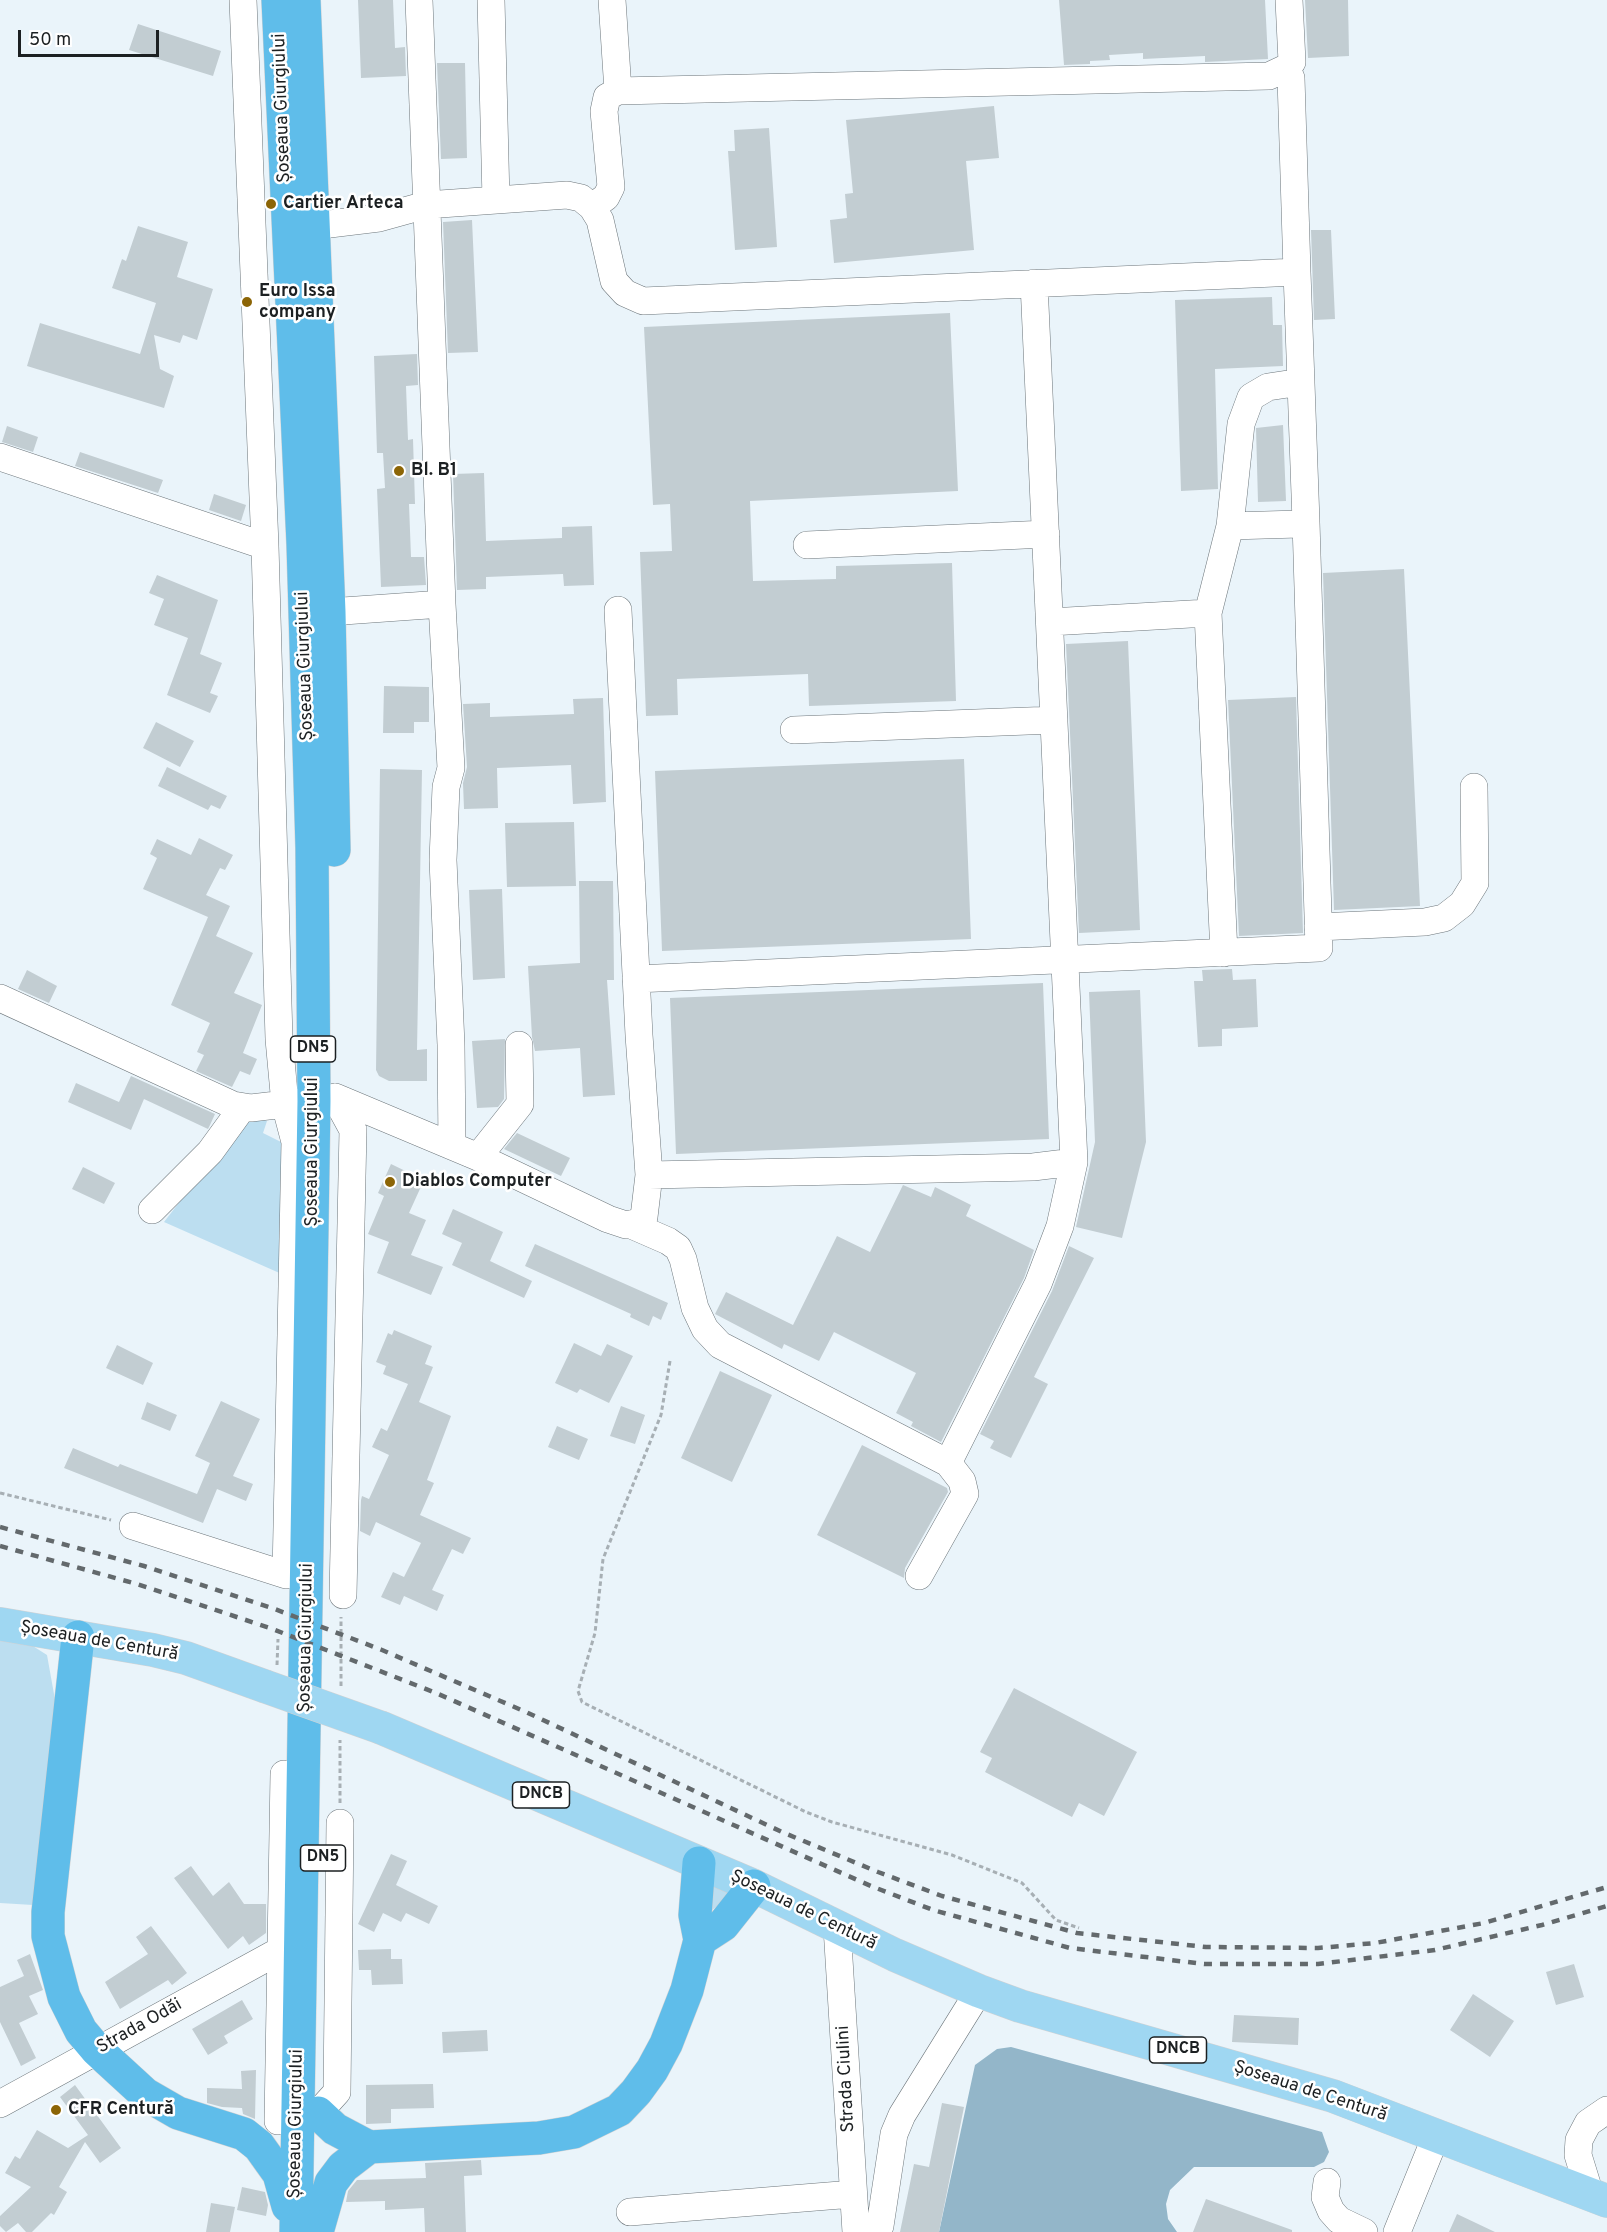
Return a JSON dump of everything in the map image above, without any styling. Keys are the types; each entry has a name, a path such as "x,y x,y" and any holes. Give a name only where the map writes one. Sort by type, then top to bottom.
{"highway":[{"name":"Șoseaua Giurgiului","path":"278,0 297,418 312,848 311,1101 295,2232"},
{"name":"Șoseaua Giurgiului","path":"304,0 329,612 334,846 311,1101"},
{"path":"78,1637 48,1912 48,1936 64,1997 81,2031 97,2050 137,2087 170,2108 244,2134 259,2146 279,2174 295,2232"},
{"path":"244,2134 256,2132 298,2111 369,2147 539,2138 573,2132 596,2123 618,2110 636,2092 666,2044 687,1990 700,1940 695,1915 699,1863"},
{"path":"700,1940 723,1925 754,1886"},
{"name":"Șoseaua Giurgiului","path":"298,2111 317,2232"},
{"path":"317,2232 331,2183 343,2167 369,2147"}],"main road":[{"name":"Șoseaua de Centură","path":"0,1624 186,1658 382,1728 754,1886 906,1960 979,1991 1028,2009 1333,2096 1598,2198"}],"street":[{"path":"243,0 265,546 278,1027 311,1101 353,1130 343,1595"},
{"path":"419,0 442,604 451,768 444,811 443,860 451,1045 452,1146"},
{"path":"491,0 496,200"},
{"path":"612,0 618,92"},
{"path":"592,207 606,197 611,187 604,111 607,97 618,92 1269,76 1286,68 1292,62 1289,0"},
{"path":"636,979 1319,948 1291,78 1286,68"},
{"path":"314,226 378,218 426,205 567,195 581,198 592,207 600,220 614,281 625,293 643,300 1297,272"},
{"path":"948,1463 1038,1284 1060,1226 1074,1162 1034,283"},
{"path":"1224,953 1208,613 1230,526 1241,424 1251,397 1268,387 1301,382"},
{"path":"259,411 297,418"},
{"path":"0,457 265,546"},
{"path":"1230,526 1299,525 1306,522"},
{"path":"807,545 1046,534"},
{"path":"329,612 442,604"},
{"path":"618,610 636,979 649,1175 644,1217 636,1223 629,1224"},
{"path":"1050,622 1208,613"},
{"path":"794,730 1054,720"},
{"path":"1318,927 1425,922 1444,918 1462,904 1475,884 1474,787"},
{"path":"0,998 242,1108 311,1101 452,1146 608,1219 629,1224 668,1240 678,1248 683,1259 695,1308 705,1329 720,1345 948,1463 962,1481 965,1494 919,1576"},
{"path":"478,1157 520,1104 519,1045"},
{"path":"133,1526 286,1575 295,1142 311,1101"},
{"path":"152,1210 210,1152 242,1108"},
{"path":"649,1175 1033,1167 1074,1162"},
{"name":"Șoseaua Giurgiului","path":"284,1774 281,1950 298,2111"},
{"path":"298,2111 337,2092 340,1823"},
{"name":"Strada Ciulini","path":"837,1927 853,2194 868,2229"},
{"name":"Strada Odăi","path":"0,2104 281,1950"},
{"path":"868,2229 894,2134 902,2115 979,1991"},
{"path":"1598,2198 1578,2155 1580,2140 1588,2123 1607,2110"},
{"path":"1397,2232 1436,2136"},
{"path":"1327,2182 1325,2197 1331,2211 1339,2220 1364,2232"},
{"path":"630,2212 853,2194"}],"path":[{"path":"670,1361 661,1415 603,1559 595,1632 578,1691 582,1702 806,1812 832,1822 952,1855 1022,1883 1056,1920 1079,1928"},
{"path":"0,1493 133,1526"}],"shaded area":[{"path":"248,1114 267,1121 263,1133 287,1145 284,1275 164,1222"},
{"path":"0,1633 17,1636 47,1655 59,1722 33,1905 0,1903"},
{"path":"712,1882 733,1893 711,1911"},
{"path":"1011,2047 1322,2132 1329,2152 1324,2162 1314,2167 1194,2167 1170,2190 1166,2204 1168,2219 1177,2232 939,2232 975,2065 997,2049"}],"building":[{"path":"358,0 393,0 395,48 405,47 406,76 361,78"},
{"path":"1059,0 1265,0 1268,59 1205,62 1205,56 1143,59 1143,53 1109,55 1110,60 1090,61 1090,64 1064,65"},
{"path":"1305,0 1348,0 1349,56 1308,58"},
{"path":"138,24 221,51 213,76 129,50"},
{"path":"437,63 465,63 467,158 441,159"},
{"path":"994,106 999,158 966,161 974,250 834,263 830,220 847,218 845,194 853,193 846,120"},
{"path":"769,128 777,247 735,250 728,151 735,151 734,130"},
{"path":"472,220 478,352 448,353 443,222"},
{"path":"138,226 188,242 177,277 213,289 197,340 183,335 180,343 154,335 160,369 174,376 164,408 27,366 40,323 140,354 156,303 112,288 122,259 126,261"},
{"path":"1311,230 1331,230 1335,319 1314,320"},
{"path":"1272,297 1273,325 1282,325 1283,366 1215,369 1218,489 1181,491 1175,300"},
{"path":"950,313 958,491 750,501 753,581 836,579 836,566 952,563 956,701 809,706 808,674 677,679 678,715 646,716 640,552 672,551 670,504 653,505 644,327"},
{"name":"Bl. B1","path":"417,354 418,385 406,386 408,440 413,439 415,504 409,504 411,557 424,557 426,585 381,587 377,489 385,488 383,453 377,453 374,356"},
{"path":"1283,425 1286,501 1258,502 1256,428"},
{"path":"7,426 38,437 33,452 2,442"},
{"path":"80,452 163,480 158,493 75,466"},
{"path":"484,473 486,541 562,538 562,527 592,526 594,585 564,586 563,574 486,577 486,589 457,590 453,474"},
{"path":"214,494 246,505 241,521 209,510"},
{"path":"1404,569 1420,906 1334,910 1323,573"},
{"path":"157,575 218,600 200,654 222,663 210,693 218,696 210,713 167,695 188,638 154,625 164,599 149,593"},
{"path":"1128,641 1140,930 1079,933 1066,644"},
{"path":"384,686 429,687 429,722 414,722 414,733 383,733"},
{"path":"1296,697 1303,933 1239,936 1228,700"},
{"path":"603,698 606,802 573,804 571,765 497,768 498,808 464,809 463,783 467,767 463,704 490,703 490,717 574,714 573,699"},
{"path":"156,722 194,741 180,767 143,748"},
{"path":"964,759 971,939 662,951 655,771"},
{"path":"167,767 227,796 220,809 211,805 208,810 158,786"},
{"path":"380,769 422,770 417,1050 427,1049 427,1081 389,1081 379,1076 376,1070"},
{"path":"574,822 576,886 507,887 505,823"},
{"path":"199,838 233,855 225,870 220,868 206,895 230,906 216,936 253,953 234,993 262,1005 243,1053 257,1059 250,1075 240,1071 232,1087 196,1071 204,1055 197,1052 210,1023 171,1005 208,917 143,889 157,858 150,854 157,839 191,855"},
{"path":"579,881 613,881 614,980 607,980 615,1095 583,1097 580,1048 535,1051 532,1037 528,966 580,963"},
{"path":"502,889 505,978 473,980 469,890"},
{"path":"1232,969 1233,980 1256,979 1258,1027 1222,1029 1222,1046 1198,1047 1194,981 1203,981 1202,970"},
{"path":"27,970 57,986 49,1003 18,989"},
{"path":"1043,983 1049,1139 676,1154 670,998"},
{"path":"1140,990 1146,1142 1122,1238 1076,1227 1095,1142 1089,992"},
{"path":"505,1039 504,1099 498,1107 477,1108 472,1041"},
{"path":"131,1076 215,1114 208,1129 144,1099 131,1130 68,1102 76,1083 119,1102"},
{"path":"517,1133 570,1158 561,1176 504,1149"},
{"path":"391,1164 424,1180 409,1213 426,1220 411,1255 443,1267 431,1295 377,1273 389,1242 368,1234 384,1196 378,1193"},
{"path":"83,1167 115,1183 104,1204 72,1189"},
{"path":"903,1185 931,1197 935,1187 971,1205 966,1216 1034,1250 1024,1278 941,1442 911,1426 913,1422 896,1413 916,1373 834,1332 819,1361 784,1344 782,1349 715,1314 726,1292 793,1325 837,1236 870,1252"},
{"path":"453,1209 503,1232 490,1261 532,1281 524,1298 452,1265 462,1243 442,1234"},
{"path":"535,1244 668,1303 661,1320 653,1316 649,1326 630,1317 631,1314 525,1266"},
{"path":"1069,1246 1094,1258 1034,1377 1048,1384 1011,1458 990,1448 994,1441 980,1434 1052,1291"},
{"path":"394,1330 432,1346 425,1364 433,1367 419,1402 451,1416 427,1480 434,1483 420,1515 471,1538 463,1554 452,1549 432,1590 444,1595 437,1611 404,1596 400,1605 381,1597 393,1572 404,1577 421,1543 376,1522 370,1536 360,1531 362,1496 369,1499 389,1455 372,1447 381,1428 387,1431 408,1384 383,1374 386,1366 376,1362 388,1333 392,1335"},
{"path":"574,1343 601,1356 607,1344 633,1356 609,1403 580,1389 577,1393 555,1383"},
{"path":"117,1345 153,1363 143,1385 106,1368"},
{"path":"720,1371 772,1395 732,1482 681,1458"},
{"path":"221,1401 260,1419 233,1476 253,1484 246,1501 217,1489 203,1523 64,1468 73,1448 118,1467 120,1464 197,1494 210,1463 195,1456"},
{"path":"147,1402 177,1415 170,1431 141,1419"},
{"path":"621,1406 645,1415 635,1444 610,1436"},
{"path":"557,1426 588,1439 579,1460 548,1447"},
{"path":"862,1445 947,1488 948,1492 905,1568 904,1578 817,1535"},
{"path":"1014,1688 1137,1752 1104,1816 1079,1803 1072,1817 985,1772 992,1758 980,1752"},
{"path":"391,1854 407,1861 396,1885 438,1906 429,1924 406,1913 401,1922 383,1913 374,1932 358,1924"},
{"path":"191,1866 213,1896 229,1882 244,1904 266,1904 266,1933 249,1945 243,1936 228,1949 174,1878"},
{"path":"151,1926 187,1973 172,1985 168,1980 120,2009 105,1982 148,1954 136,1937"},
{"path":"391,1949 391,1959 402,1959 403,1984 372,1985 371,1970 359,1970 358,1950"},
{"path":"30,1954 43,1990 29,1996 38,2014 19,2023 36,2058 21,2066 0,2022 0,1987 24,1976 17,1960"},
{"path":"1574,1964 1584,1997 1556,2005 1546,1972"},
{"path":"1473,1994 1514,2021 1490,2057 1450,2030"},
{"path":"242,2000 253,2019 224,2036 228,2043 208,2055 192,2029"},
{"path":"1234,2015 1299,2018 1298,2045 1232,2042"},
{"path":"487,2030 488,2051 443,2053 442,2032"},
{"path":"256,2070 255,2119 243,2114 242,2108 222,2107 207,2103 207,2088 242,2089 241,2071"},
{"path":"433,2084 434,2108 391,2109 391,2123 366,2124 366,2085"},
{"path":"75,2085 121,2148 100,2163 85,2142 59,2187 67,2192 54,2215 51,2213 32,2232 26,2232 18,2223 6,2232 0,2226 0,2216 31,2187 5,2173 15,2156 20,2159 37,2130 68,2148 88,2135 60,2097"},
{"path":"942,2103 964,2107 939,2232 900,2232 914,2164 929,2167"},
{"path":"481,2160 482,2175 464,2176 466,2232 425,2232 424,2208 385,2210 385,2201 346,2202 348,2191 357,2180 426,2178 425,2163"},
{"path":"242,2187 265,2192 268,2205 266,2216 237,2210"},
{"path":"1206,2199 1292,2230 1292,2232 1193,2232"},
{"path":"211,2203 235,2207 230,2232 206,2232"},
{"path":"1457,2214 1495,2232 1449,2232"}],"railway":[{"path":"0,1527 144,1566 272,1608 382,1650 526,1712 782,1832 878,1872 942,1896 1077,1933 1206,1947 1318,1948 1375,1943 1484,1923 1607,1887"},
{"path":"0,1546 137,1584 270,1628 436,1693 871,1886 933,1910 1070,1948 1204,1964 1318,1964 1435,1950 1542,1925 1607,1906"}],"place":[{"name":"Cartier Arteca","path":"271,204"},
{"name":"Euro Issa company","path":"247,302"},
{"name":"Bl. B1","path":"399,471"},
{"name":"Diablos Computer","path":"390,1182"},
{"name":"CFR Centură","path":"56,2110"}]}
